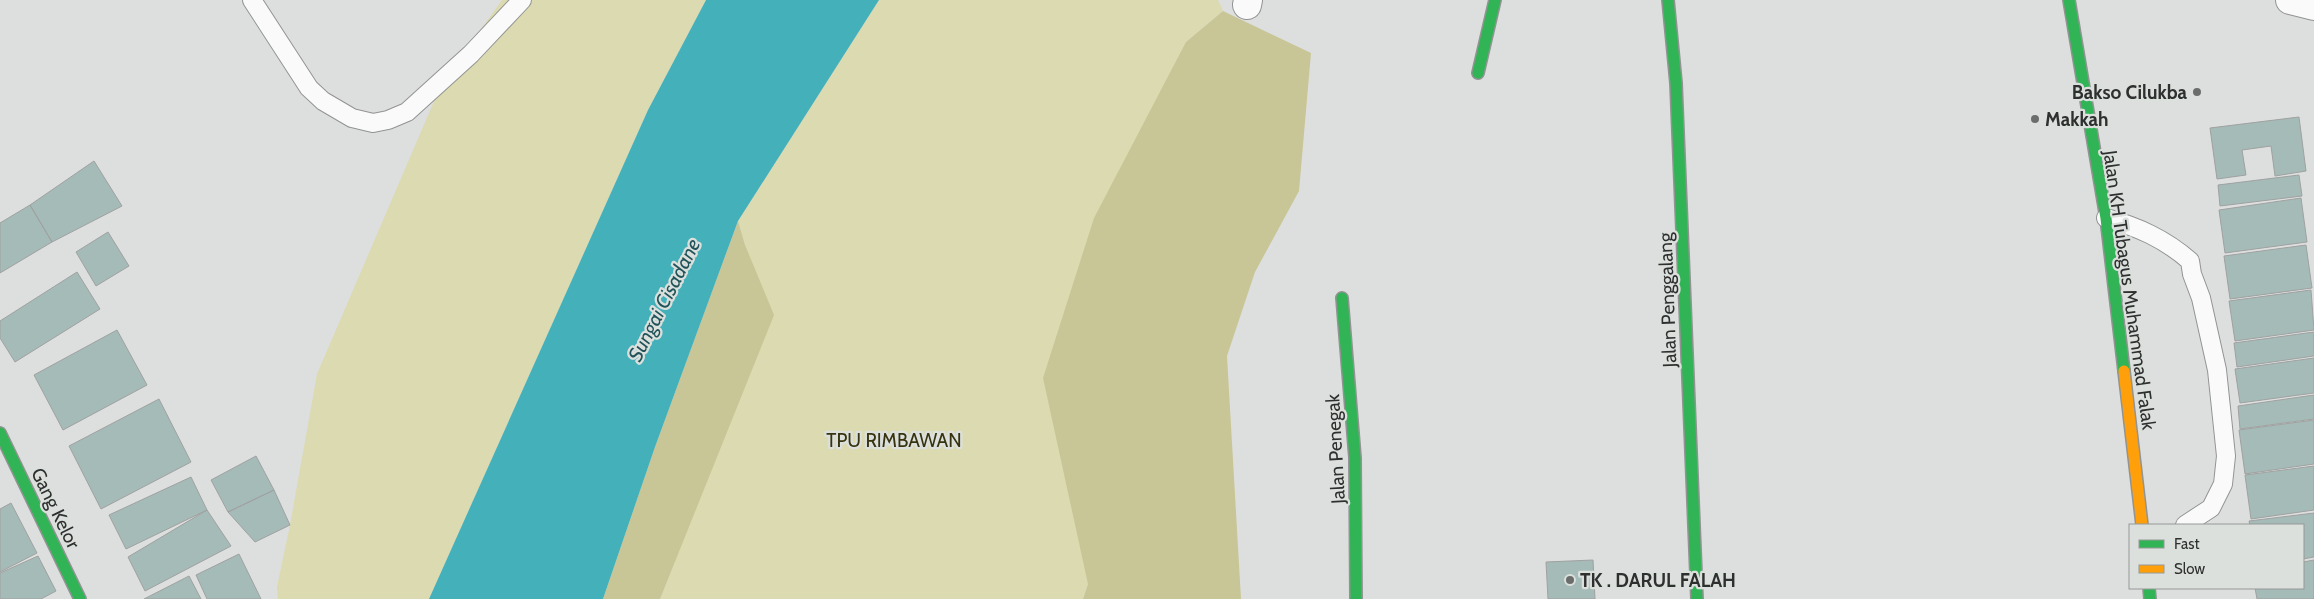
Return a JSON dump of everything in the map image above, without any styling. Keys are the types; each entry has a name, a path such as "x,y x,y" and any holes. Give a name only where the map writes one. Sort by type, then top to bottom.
{"street":[{"path":"1478,73 1495,0"},
{"name":"Jalan Penggalang","path":"1668,0 1676,83 1696,599"},
{"name":"Jalan KH Tubagus Muhammad Falak","path":"2069,0 2106,218 2142,524"},
{"path":"2290,0 2314,6"},
{"name":"Jalan Penegak","path":"1342,298 1355,458 1356,599"},
{"name":"Gang Kelor","path":"0,433 80,599"}],"lane":[{"path":"252,0 309,88 322,101 352,118 374,123 407,112 471,54 522,0"},
{"path":"2106,218 2133,226 2173,246 2190,261 2192,274 2201,298 2217,370 2226,473 2223,484 2211,508 2187,524"}],"green space":[{"path":"502,0 706,0 648,110 429,599 278,599 277,587 317,374 441,85"},
{"name":"TPU RIMBAWAN","path":"879,0 1218,0 1223,11 1186,42 1088,584 1083,599 660,599 687,530 745,245 738,221"}],"shaded area":[{"path":"1223,11 1311,53 1299,191 1255,272 1227,356 1241,599 1083,599 1088,584 1043,378 1094,218 1186,42"},
{"path":"738,221 745,245 774,315 660,599 603,599 655,447"}],"water":[{"name":"Sungai Cisadane","path":"706,0 879,0 738,221 655,447 603,599 429,599 648,110"}],"building":[{"path":"2299,117 2306,171 2275,176 2271,146 2242,150 2246,175 2217,179 2210,128"},
{"path":"94,161 122,206 52,242 30,205"},
{"path":"2299,175 2302,196 2220,206 2218,185"},
{"path":"2301,198 2307,242 2225,253 2219,210"},
{"path":"30,205 52,242 0,273 0,223"},
{"path":"108,232 129,266 96,286 76,252"},
{"path":"2306,245 2312,288 2230,299 2224,256"},
{"path":"77,272 100,309 15,362 0,338 0,321"},
{"path":"2311,290 2314,330 2235,341 2229,301"},
{"path":"117,330 147,385 63,430 34,375"},
{"path":"2314,332 2314,356 2237,367 2234,343"},
{"path":"2314,358 2314,393 2240,403 2235,369"},
{"path":"2314,395 2314,419 2240,429 2238,406"},
{"path":"159,399 191,462 101,509 69,446"},
{"path":"2314,420 2314,464 2245,474 2239,430"},
{"path":"256,456 274,490 228,512 211,480"},
{"path":"2314,466 2314,510 2251,519 2245,475"},
{"path":"191,477 207,510 126,549 109,515"},
{"path":"274,490 290,525 255,542 228,512"},
{"path":"11,503 37,553 0,572 0,509"},
{"path":"207,510 231,546 145,591 128,557"},
{"path":"2314,513 2314,557 2304,559 2304,524 2250,524 2249,521"},
{"path":"239,554 261,599 207,599 196,575"},
{"path":"38,556 56,591 41,599 0,599 0,573"},
{"name":"TK . DARUL FALAH","path":"1593,560 1595,599 1548,599 1546,562"},
{"path":"2314,560 2314,599 2257,599 2255,589 2304,589 2304,562"},
{"path":"189,576 201,599 144,599"}],"traffic: fast":[{"path":"1478,73 1495,0"},
{"path":"1668,0 1676,83 1697,599"},
{"path":"2069,0 2106,218 2124,371"},
{"path":"1342,298 1355,458 1356,599"},
{"path":"0,433 80,599"},
{"path":"2149,589 2150,599"}],"traffic: slow":[{"path":"2124,371 2142,524"}],"place":[{"name":"Bakso Cilukba","path":"2197,92"},
{"name":"Makkah","path":"2035,119"},
{"name":"TK . DARUL FALAH","path":"1570,580"}]}
